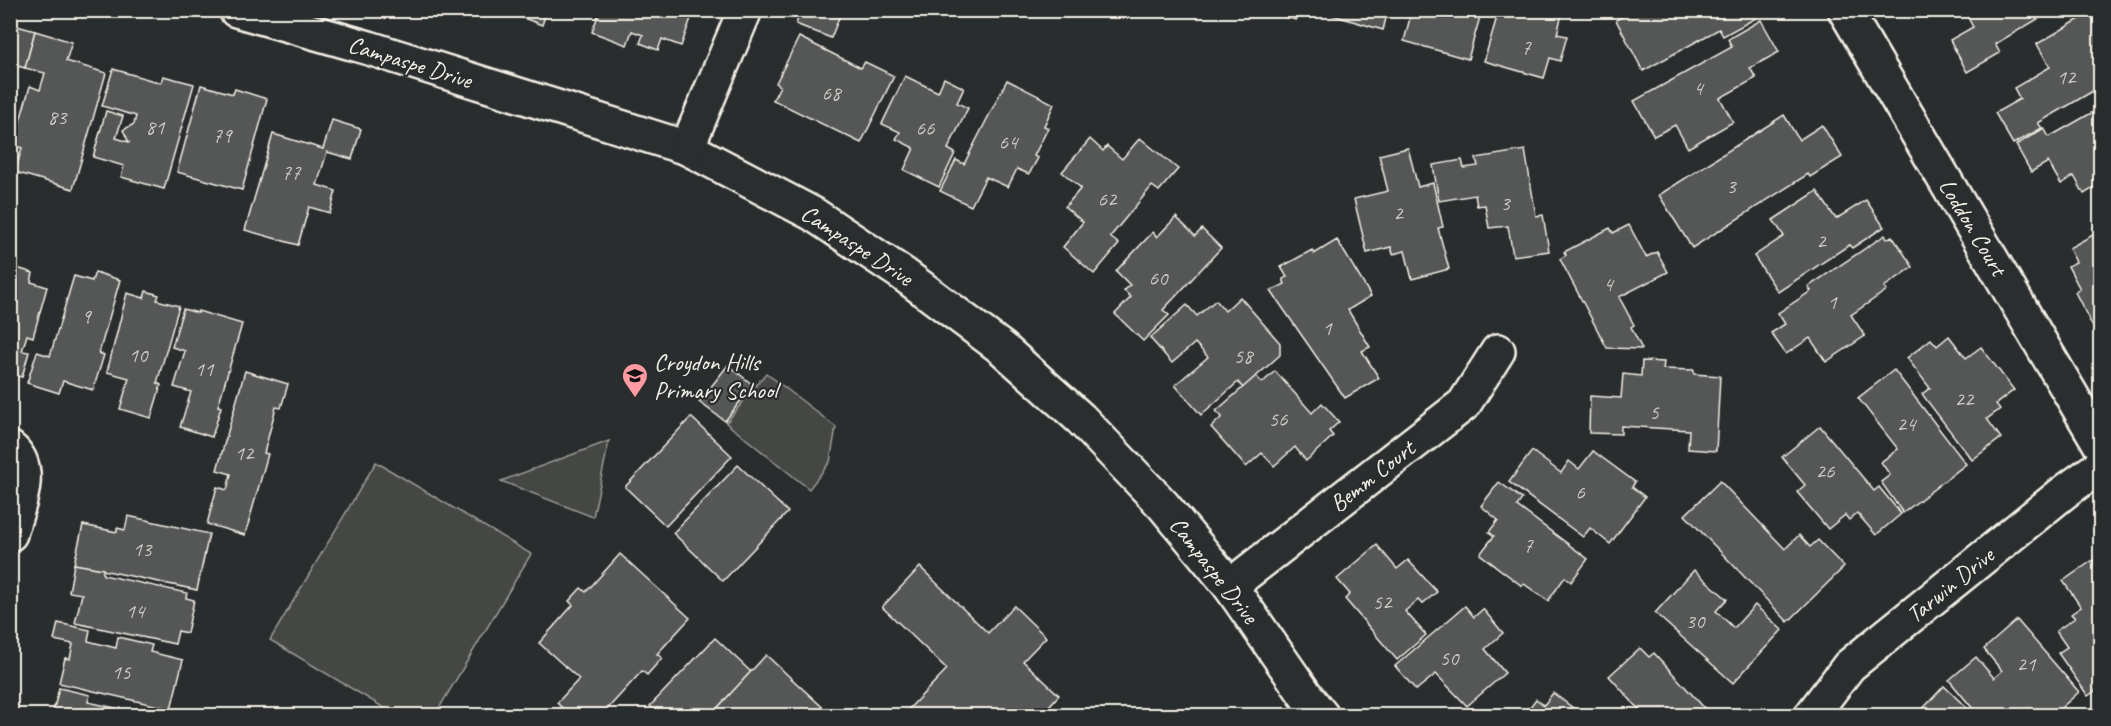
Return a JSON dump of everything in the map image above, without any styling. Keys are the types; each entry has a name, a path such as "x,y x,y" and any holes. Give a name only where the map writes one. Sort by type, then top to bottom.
{"street":[{"name":"Campaspe Drive","path":"236,10 380,52 687,148 813,214 903,274 1002,348 1081,419 1163,505 1230,586 1322,716"},
{"path":"687,148 746,10"},
{"name":"Loddon Court","path":"1845,10 2100,444"},
{"name":"Bemm Court","path":"1230,586 1464,404 1498,351"},
{"path":"10,448 16,453 25,480 10,534"},
{"name":"Tarwin Drive","path":"1811,716 1849,666 2063,493 2100,466"}],"shaded area":[{"path":"766,373 836,427 830,462 809,489 726,423"},
{"path":"609,441 593,517 501,481"},
{"path":"376,462 531,554 435,715 396,715 270,640"}],"building":[{"path":"523,10 547,10 542,25 521,17"},
{"path":"600,10 694,10 681,46 662,39 658,50 640,43 643,35 632,31 627,45 592,32"},
{"path":"801,10 842,10 831,38 796,24"},
{"path":"1263,10 1299,10 1296,20"},
{"path":"1334,10 1388,10 1383,30 1332,15"},
{"path":"1397,10 1482,10 1468,59 1404,41 1410,18 1396,13"},
{"path":"1499,10 1563,10 1557,34 1567,36 1560,61 1550,58 1544,78 1484,61"},
{"path":"1633,10 1752,10 1756,18 1723,36 1719,29 1643,71 1616,20"},
{"path":"1972,10 2053,10 1995,44 2000,53 1967,72 1950,40 1973,27 1966,14"},
{"path":"2095,10 2100,10 2100,87 2038,123 2042,128 2013,144 1995,113 2020,99 2014,88 2050,67 2037,44"},
{"path":"1761,20 1779,52 1750,68 1756,78 1720,98 1733,122 1688,148 1675,125 1654,136 1634,101 1732,47 1728,39"},
{"path":"10,24 35,31 25,68 18,66 10,93"},
{"path":"35,31 72,42 66,61 106,73 73,189 15,172 22,148 13,145 30,86 40,90 45,73 25,68"},
{"path":"799,37 861,68 865,62 894,76 861,143 773,100 780,86 776,83"},
{"path":"113,69 161,83 163,76 194,84 164,189 121,177 124,166 93,157 106,111 123,116 116,138 129,142 123,130 134,124 136,116 102,106"},
{"path":"905,76 938,92 944,78 964,88 957,103 968,108 948,149 955,153 939,187 904,170 914,148 896,139 900,132 882,124"},
{"path":"1007,80 1054,104 1044,126 1048,128 1034,156 1038,158 1029,174 1017,169 1008,187 986,177 971,206 940,191 956,160 964,164"},
{"path":"201,85 233,94 235,89 267,99 242,190 177,172"},
{"path":"2095,111 2096,115 2100,113 2100,184 2084,194 2074,176 2061,184 2048,162 2031,172 2016,145 2044,128 2049,137"},
{"path":"1784,115 1799,140 1822,125 1842,157 1810,177 1808,174 1692,248 1659,195"},
{"path":"332,120 361,129 352,159 327,152 317,185 336,191 330,213 309,207 298,245 245,230 273,134 323,149"},
{"path":"1140,138 1178,169 1159,191 1152,186 1110,237 1119,244 1094,274 1063,247 1083,222 1065,207 1081,188 1062,172 1090,139 1103,151 1107,146 1122,159"},
{"path":"1408,148 1418,187 1433,183 1443,227 1438,228 1449,269 1412,279 1405,251 1393,254 1391,247 1367,253 1354,199 1388,191 1379,155"},
{"path":"1525,150 1536,216 1543,215 1549,251 1513,256 1508,226 1489,228 1485,205 1477,206 1475,195 1439,201 1433,165 1462,160 1464,168 1478,166 1476,158"},
{"path":"1817,191 1836,219 1866,200 1884,227 1852,248 1849,245 1778,292 1754,256 1784,236 1773,220"},
{"path":"1176,217 1195,236 1202,229 1221,248 1163,310 1169,315 1143,341 1115,314 1131,297 1124,291 1130,285 1116,271 1153,232 1157,237"},
{"path":"1629,225 1646,257 1657,252 1668,272 1619,297 1634,325 1631,327 1642,349 1607,348 1560,259 1566,255 1564,252 1610,228 1613,233"},
{"path":"2100,231 2100,341 2075,292 2080,289 2068,266 2076,262 2069,248"},
{"path":"1885,235 1887,239 1892,236 1913,267 1884,287 1887,290 1851,315 1865,336 1826,362 1810,338 1786,354 1771,333 1785,324 1778,313 1811,291 1808,287"},
{"path":"1337,240 1371,296 1348,310 1370,347 1362,351 1379,378 1345,398 1271,291 1285,284 1283,279 1287,277 1281,267 1312,250 1314,254"},
{"path":"11,266 33,273 31,282 47,287 33,337 27,335 22,351 29,352 22,377 10,374"},
{"path":"95,272 120,280 99,353 104,355 93,390 63,381 59,393 27,383 37,352 50,356 74,276 92,281"},
{"path":"146,291 159,295 157,300 179,306 157,383 161,385 151,418 120,409 129,378 107,372 127,293 144,298"},
{"path":"1240,297 1280,343 1280,355 1243,388 1238,382 1201,415 1175,385 1208,357 1195,343 1172,363 1150,338 1187,305 1197,316 1216,300 1225,311"},
{"path":"183,309 242,324 218,406 221,407 212,437 180,427 191,392 174,387 185,351 172,347"},
{"path":"1949,336 1966,358 1981,347 2014,390 1996,404 2000,409 1987,419 2001,438 1972,460 1922,394 1930,388 1907,358 1931,339 1937,346"},
{"path":"1642,361 1664,362 1663,369 1694,370 1694,374 1720,376 1716,451 1688,449 1689,430 1621,426 1621,434 1589,433 1590,396 1621,398 1623,374 1641,376"},
{"path":"728,365 753,385 725,421 699,402"},
{"path":"1894,370 1966,464 1903,513 1881,482 1890,475 1881,462 1898,449 1858,398"},
{"path":"245,371 288,384 281,408 276,407 264,453 268,454 245,535 207,524 217,487 227,490 231,474 217,470"},
{"path":"1275,371 1312,413 1322,403 1339,422 1329,431 1333,436 1306,461 1295,447 1274,466 1262,453 1246,467 1211,427 1222,417 1216,411 1256,376 1262,383"},
{"path":"691,417 732,456 666,526 625,487"},
{"path":"1820,426 1874,491 1879,487 1901,514 1876,535 1857,513 1849,520 1845,515 1828,529 1797,492 1805,485 1782,457"},
{"path":"1532,451 1561,473 1569,461 1579,469 1593,451 1635,482 1632,487 1645,497 1610,544 1590,528 1583,537 1509,482"},
{"path":"738,465 788,512 723,581 673,533"},
{"path":"1720,481 1785,549 1799,535 1810,547 1818,540 1844,567 1788,622 1685,515"},
{"path":"1499,482 1522,499 1517,506 1588,559 1571,582 1565,577 1548,601 1524,584 1522,586 1480,554 1494,536 1489,532 1498,520 1481,506"},
{"path":"128,516 209,534 197,590 74,564 83,525 117,532 117,528 125,530"},
{"path":"1377,545 1397,569 1408,560 1437,592 1422,604 1418,600 1405,611 1426,635 1397,660 1345,599 1350,594 1337,579"},
{"path":"620,554 690,618 657,654 662,658 647,675 642,671 601,716 571,716 557,703 579,679 539,643 573,605 569,601 581,588 586,592"},
{"path":"2093,560 2095,564 2100,560 2100,687 2088,696 2058,653 2067,647 2056,631 2075,618 2071,614 2081,607 2063,581"},
{"path":"74,564 103,569 103,575 187,593 186,598 194,600 187,633 178,631 175,644 75,623 82,594 69,592"},
{"path":"920,567 988,633 1014,606 1046,637 1023,661 1059,695 1040,716 902,716 947,669 882,607"},
{"path":"1694,570 1727,599 1716,611 1734,628 1755,605 1782,630 1733,683 1655,613"},
{"path":"1465,606 1474,617 1483,609 1503,633 1485,649 1505,673 1467,706 1436,674 1416,690 1395,666"},
{"path":"2017,620 2079,692 2052,716 2034,716 2028,708 2019,716 1979,716 1949,680 1976,657 1994,678 2002,671 1984,649"},
{"path":"58,623 90,630 88,641 116,648 118,637 152,645 150,652 183,660 171,709 59,683 65,658 70,659 73,644 54,640"},
{"path":"715,638 751,672 710,716 661,716 650,706"},
{"path":"1640,648 1649,657 1654,653 1709,713 1706,716 1645,716 1609,676"},
{"path":"766,655 832,716 710,716"},
{"path":"1944,686 1975,716 1916,716"},
{"path":"59,688 90,695 88,702 138,713 137,716 52,716"},
{"path":"1553,693 1577,711 1573,716 1523,716 1536,699 1544,705"}],"place":[{"name":"Croydon Hills Primary School","path":"635,399"}]}
